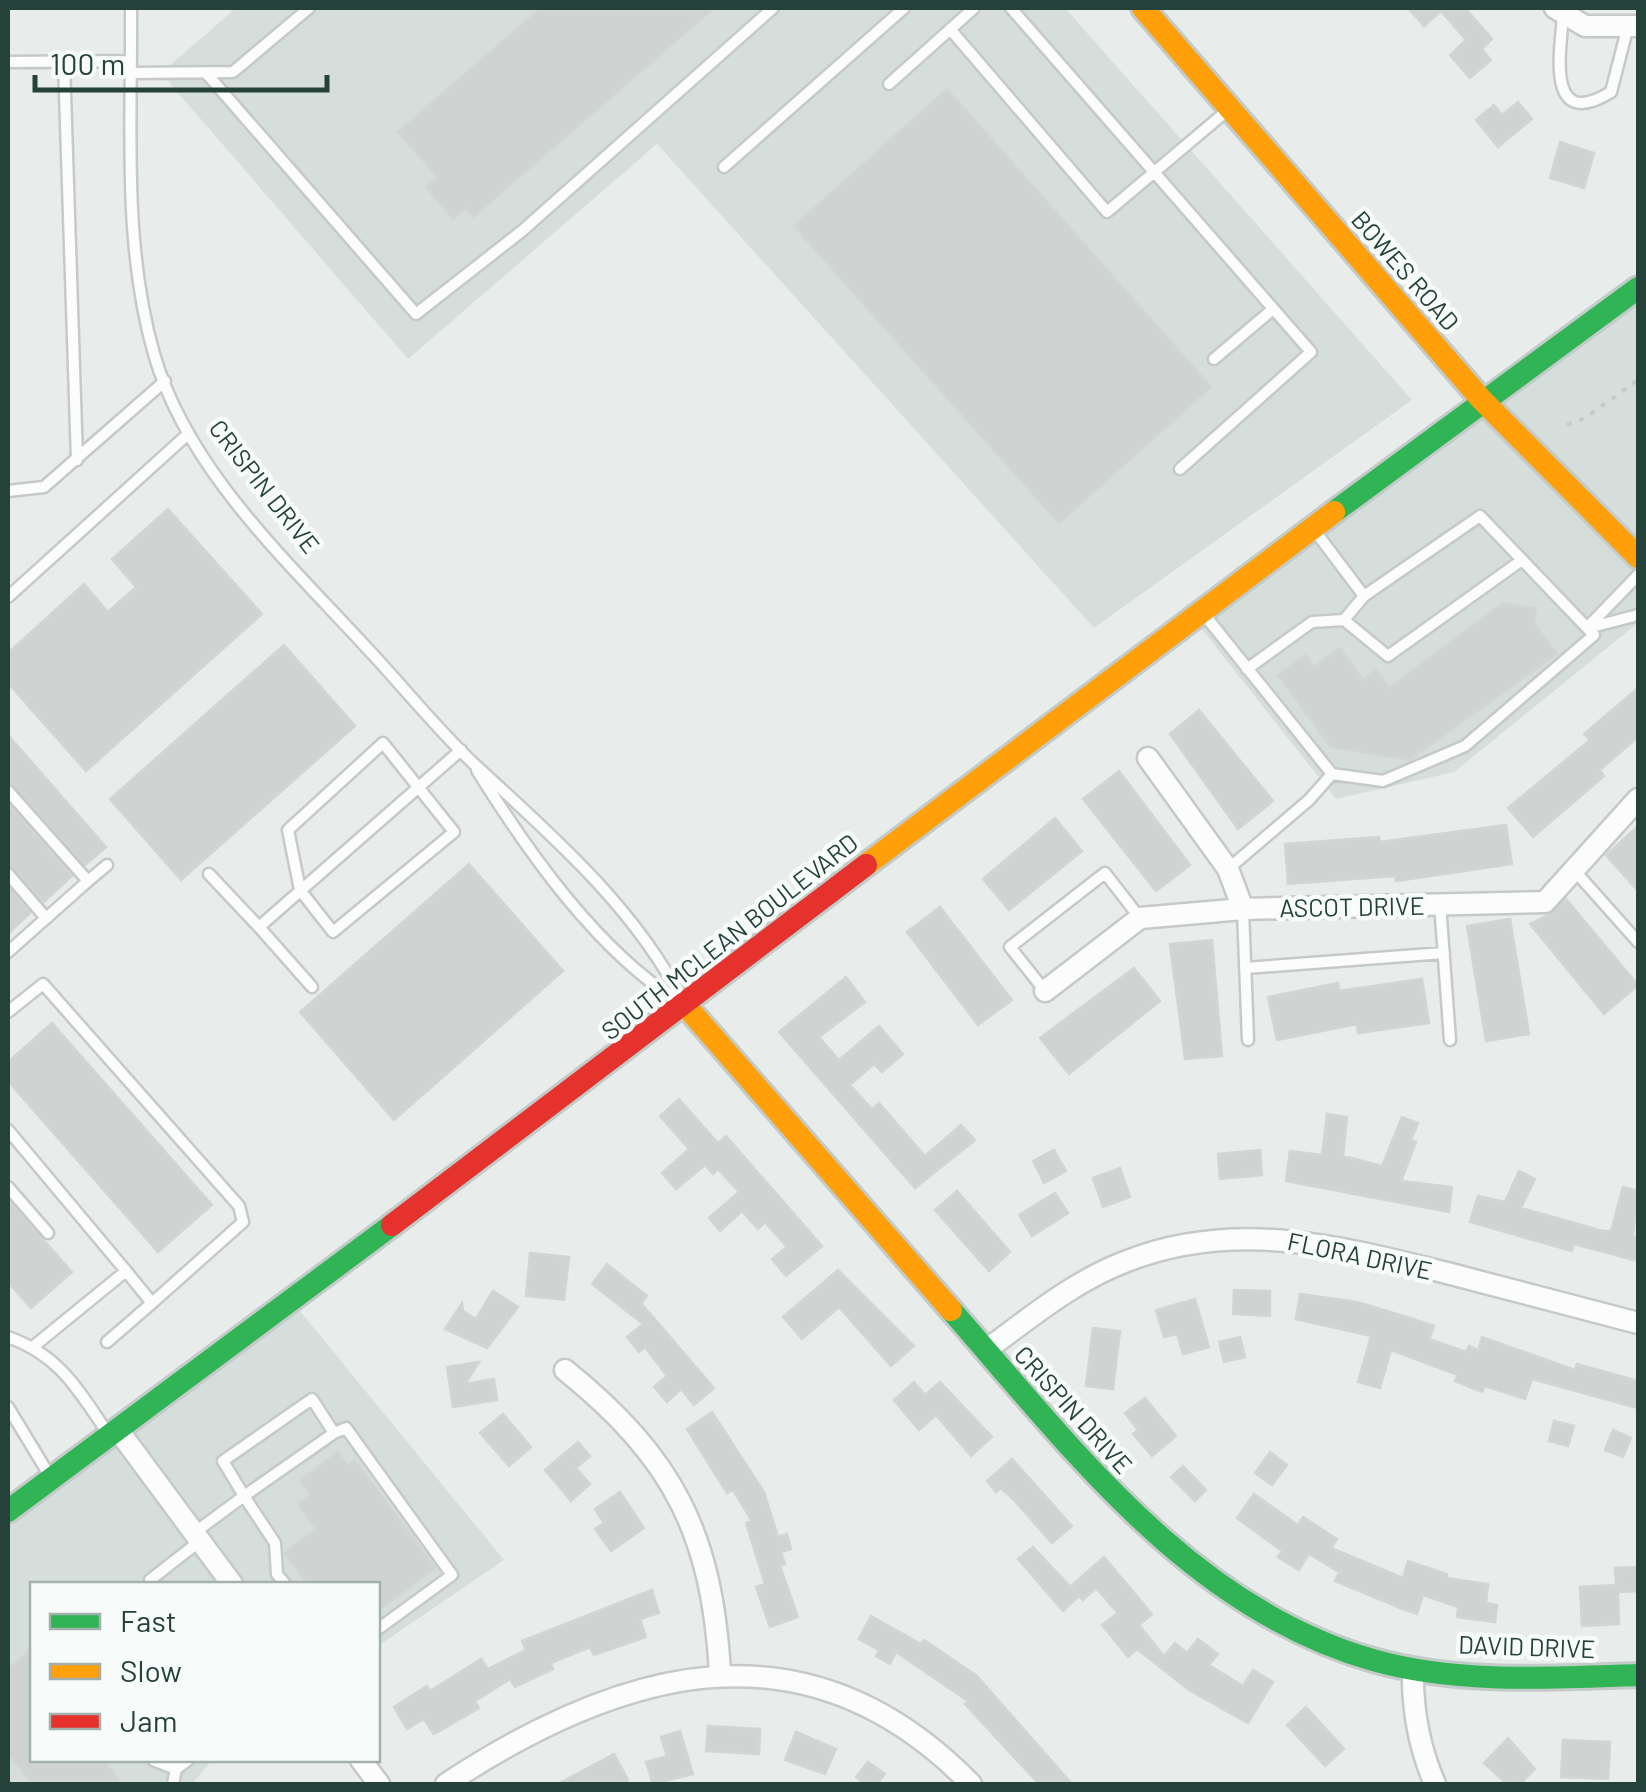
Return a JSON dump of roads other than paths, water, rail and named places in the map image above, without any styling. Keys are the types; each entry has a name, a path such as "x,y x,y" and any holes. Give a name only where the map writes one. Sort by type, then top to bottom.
{"main road":[{"name":"BOWES ROAD","path":"1143,8 1481,400 1638,557"},
{"name":"SOUTH MCLEAN BOULEVARD","path":"8,1511 685,1006 1481,400 1638,288"},
{"name":"CRISPIN DRIVE","path":"685,1006 1108,1490 1157,1537 1204,1573 1284,1622 1342,1648 1413,1669"},
{"name":"DAVID DRIVE","path":"1413,1669 1548,1678 1638,1675"}],"street":[{"path":"1559,10 1585,26 1633,26"},
{"path":"1148,758 1228,869 1243,909"},
{"name":"ASCOT DRIVE","path":"1140,918 1243,909 1545,902 1638,799"},
{"path":"1045,990 1140,918"},
{"name":"FLORA DRIVE","path":"986,1350 1070,1289 1126,1261 1183,1243 1264,1236 1339,1246 1638,1322"},
{"path":"564,1370 638,1436 680,1500 708,1569 716,1607 720,1673"},
{"path":"114,1433 231,1582"},
{"path":"1413,1669 1412,1704 1424,1757 1435,1784"},
{"path":"446,1784 568,1716 638,1689 720,1673 796,1681 842,1696 900,1724 970,1784"},
{"path":"362,1762 379,1784"}],"lane":[{"name":"CRISPIN DRIVE","path":"130,8 136,268 154,355 188,434 240,506 471,761 554,836 662,960 685,1006"},
{"path":"8,62 64,62 206,74 233,72 309,8"},
{"path":"206,74 416,314 522,231 773,8"},
{"path":"724,167 904,8"},
{"path":"889,84 974,8"},
{"path":"1011,8 1311,352 1180,469"},
{"path":"1559,10 1556,75 1563,91 1577,100 1596,101 1610,92 1633,26"},
{"path":"950,29 1107,212 1231,108"},
{"path":"64,62 76,460"},
{"path":"1214,360 1273,309"},
{"path":"8,491 44,488 164,381"},
{"path":"8,597 188,434"},
{"path":"1202,612 1332,774 1383,781 1464,746 1594,635 1480,516 1364,596 1344,620"},
{"path":"1314,529 1364,596"},
{"path":"1248,668 1312,622 1344,620 1388,656 1522,560"},
{"path":"1587,628 1638,575"},
{"path":"1587,628 1638,615"},
{"path":"383,744 420,785 454,832 333,932 300,890 288,830 383,744"},
{"path":"259,927 461,750"},
{"name":"CRISPIN DRIVE","path":"471,761 522,841 640,978 685,1006"},
{"path":"1228,869 1308,800 1332,774"},
{"path":"8,791 88,881"},
{"path":"8,952 107,865"},
{"path":"1574,870 1638,942"},
{"path":"1045,990 1010,947 1105,873 1140,918"},
{"path":"8,874 46,918"},
{"path":"209,874 312,987"},
{"path":"1440,904 1450,1040"},
{"path":"1243,909 1248,1040"},
{"path":"1246,968 1444,953"},
{"path":"8,1012 43,984 238,1206 243,1222 107,1342"},
{"path":"8,1130 152,1303"},
{"path":"8,1186 48,1233"},
{"path":"34,1346 126,1271"},
{"path":"8,1337 34,1346 58,1363 114,1433"},
{"path":"283,1582 277,1574 275,1543 224,1462 312,1399 334,1432"},
{"path":"8,1407 52,1478"},
{"path":"150,1580 244,1496 334,1432 346,1428 452,1575 380,1628"},
{"path":"158,1762 176,1769"},
{"path":"173,1784 176,1769 185,1762"}]}
